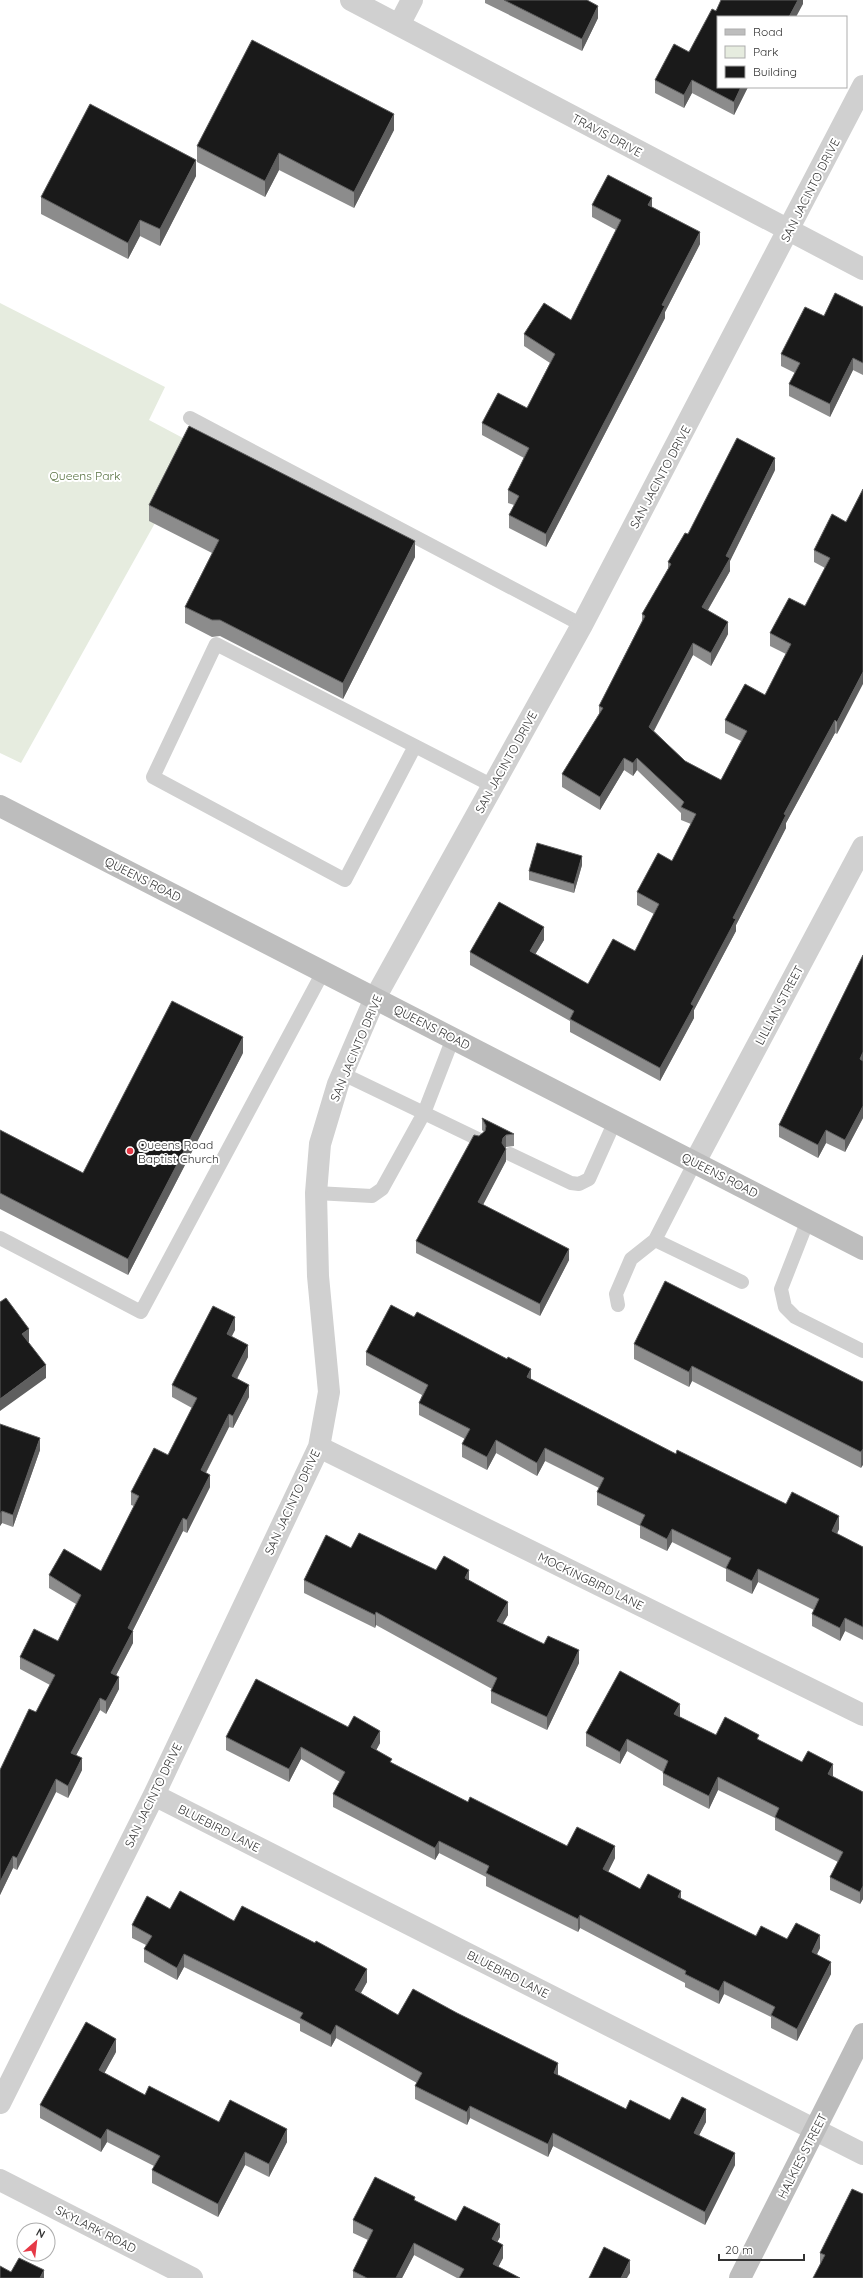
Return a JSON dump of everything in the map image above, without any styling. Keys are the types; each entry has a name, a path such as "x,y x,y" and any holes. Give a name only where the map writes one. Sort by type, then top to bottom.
{"street":[{"name":"TRAVIS DRIVE","path":"351,0 863,269"},
{"path":"399,25 412,0"},
{"name":"SAN JACINTO DRIVE","path":"0,2103 154,1795 318,1447 329,1392 318,1276 316,1193 320,1144 343,1074 375,998 582,625 863,86"},
{"name":"QUEENS ROAD","path":"0,806 863,1249"},
{"name":"LILLIAN STREET","path":"695,1162 863,847"},
{"name":"MOCKINGBIRD LANE","path":"318,1447 863,1715"},
{"name":"BLUEBIRD LANE","path":"154,1795 863,2154"},
{"name":"HALKIES STREET","path":"740,2278 863,2034"},
{"name":"SKYLARK ROAD","path":"0,2180 192,2278"}],"lane":[{"path":"190,418 582,625"},
{"path":"415,746 345,880 153,777 216,644 415,746 493,786"},
{"path":"0,1238 141,1312 323,972"},
{"path":"316,1193 372,1196 382,1189 424,1113 453,1038"},
{"path":"343,1074 478,1139"},
{"path":"510,1154 571,1183 579,1184 589,1179 615,1121"},
{"path":"618,1306 616,1294 631,1259 655,1240 695,1162"},
{"path":"808,1220 781,1289 785,1307 795,1317 863,1351"},
{"path":"655,1240 742,1282"}],"green space":[{"name":"Queens Park","path":"0,303 165,387 149,420 198,446 21,763 0,753"}],"building":[{"path":"504,0 587,0 598,6 582,39"},
{"path":"721,0 798,0 790,16 717,16 717,88 741,88 734,102 692,80 684,95 655,80 674,44 689,52 712,9 716,11"},
{"path":"252,40 394,114 354,192 279,153 265,181 197,146"},
{"path":"90,104 196,160 160,229 140,220 128,243 41,197"},
{"path":"608,175 652,198 648,205 700,232 662,305 665,306 546,534 509,515 519,496 508,490 529,448 482,423 498,393 527,408 555,354 524,334 544,303 571,320 621,220 592,205"},
{"path":"835,293 863,307 863,363 853,358 830,404 789,384 800,363 781,354 805,307 824,316"},
{"path":"189,426 415,541 343,683 220,620 212,620 185,607 219,540 149,505"},
{"path":"737,438 775,458 726,556 730,558 702,607 728,622 711,653 693,643 649,727 685,761 721,780 747,731 725,720 745,684 765,695 791,644 770,633 789,598 805,606 830,558 814,550 832,514 846,522 863,489 863,672 837,722 835,720 784,814 786,815 733,918 736,919 691,1004 694,1006 660,1068 570,1019 574,1011 470,952 499,902 544,927 530,951 588,984 613,939 635,951 659,904 637,892 658,853 672,861 696,814 681,807 684,802 637,758 633,763 624,758 600,797 562,774 603,708 599,706 645,616 642,614 671,564 668,562 685,533 688,534"},
{"path":"537,843 582,856 574,884 529,871"},
{"path":"863,955 863,1052 860,1059 863,1061 863,1106 845,1140 826,1130 818,1145 779,1125"},
{"path":"172,1001 243,1037 128,1259 0,1193 0,1130 83,1173"},
{"path":"482,1118 514,1134 506,1135 503,1138 502,1143 506,1149 478,1202 569,1249 540,1304 416,1241 474,1135 479,1136 485,1131 486,1126"},
{"path":"665,1281 863,1382 863,1449 861,1452 692,1366 689,1372 634,1344"},
{"path":"6,1298 29,1329 22,1334 46,1365 0,1399 0,1302"},
{"path":"391,1305 414,1317 417,1312 507,1359 508,1357 531,1369 527,1377 676,1454 677,1450 786,1504 792,1492 839,1516 832,1531 863,1547 863,1627 845,1618 840,1628 812,1614 819,1599 758,1569 752,1581 726,1568 731,1558 672,1529 667,1539 640,1525 645,1515 597,1492 604,1478 545,1448 537,1463 496,1440 487,1457 462,1444 470,1429 419,1403 428,1385 366,1352"},
{"path":"213,1306 235,1317 227,1334 248,1345 232,1376 249,1385 233,1416 229,1414 201,1470 210,1475 187,1520 183,1518 128,1628 133,1631 111,1673 119,1677 106,1701 100,1698 71,1753 82,1758 68,1786 56,1779 17,1858 13,1856 0,1882 0,1770 29,1709 36,1712 55,1675 20,1657 34,1629 58,1641 81,1595 49,1575 64,1549 101,1571 139,1496 131,1492 154,1448 168,1455 197,1398 172,1385"},
{"path":"0,1424 40,1438 13,1515 2,1511 0,1514"},
{"path":"359,1533 436,1570 444,1556 469,1570 465,1578 508,1602 497,1621 544,1644 548,1636 579,1650 547,1717 491,1691 497,1678 376,1612 375,1615 304,1580 326,1535 351,1548"},
{"path":"620,1671 680,1704 674,1714 716,1735 725,1717 759,1735 757,1739 802,1762 808,1751 833,1764 828,1774 863,1792 863,1886 860,1892 830,1877 843,1852 775,1817 779,1808 718,1777 709,1796 663,1773 668,1761 627,1739 620,1752 586,1733"},
{"path":"256,1679 348,1727 354,1716 380,1731 371,1747 392,1759 390,1762 468,1802 470,1797 567,1846 577,1827 615,1846 603,1869 640,1889 648,1874 681,1891 678,1897 756,1936 761,1926 787,1939 796,1923 820,1935 812,1952 831,1962 797,2029 771,2015 775,2007 724,1981 719,1991 685,1974 686,1971 580,1915 578,1919 486,1873 489,1866 439,1841 435,1848 333,1794 345,1772 301,1747 289,1769 226,1737"},
{"path":"180,1891 234,1921 242,1906 315,1943 316,1941 367,1969 355,1990 398,2015 413,1989 457,2013 558,2063 554,2073 626,2109 630,2100 670,2120 682,2097 706,2109 694,2133 735,2153 705,2212 553,2133 548,2144 470,2106 467,2112 415,2086 422,2073 336,2025 331,2035 300,2018 303,2013 184,1954 177,1968 144,1949 152,1936 132,1925 147,1896 170,1909"},
{"path":"86,2022 116,2039 99,2070 145,2095 149,2086 219,2122 230,2100 287,2129 269,2164 245,2152 218,2204 152,2170 160,2156 107,2129 101,2139 40,2105"},
{"path":"375,2177 415,2197 414,2200 456,2221 464,2206 500,2224 492,2239 503,2245 493,2264 520,2278 459,2278 464,2269 414,2243 396,2278 367,2278 353,2271 373,2230 353,2220"},
{"path":"852,2189 863,2194 863,2278 813,2278 825,2255 820,2253"},
{"path":"604,2247 630,2260 621,2278 589,2278"},
{"path":"17,2262 27,2262 44,2270 40,2278 0,2278 0,2266 11,2272"}],"place":[{"name":"Queens Road Baptist Church","path":"130,1151"}]}
